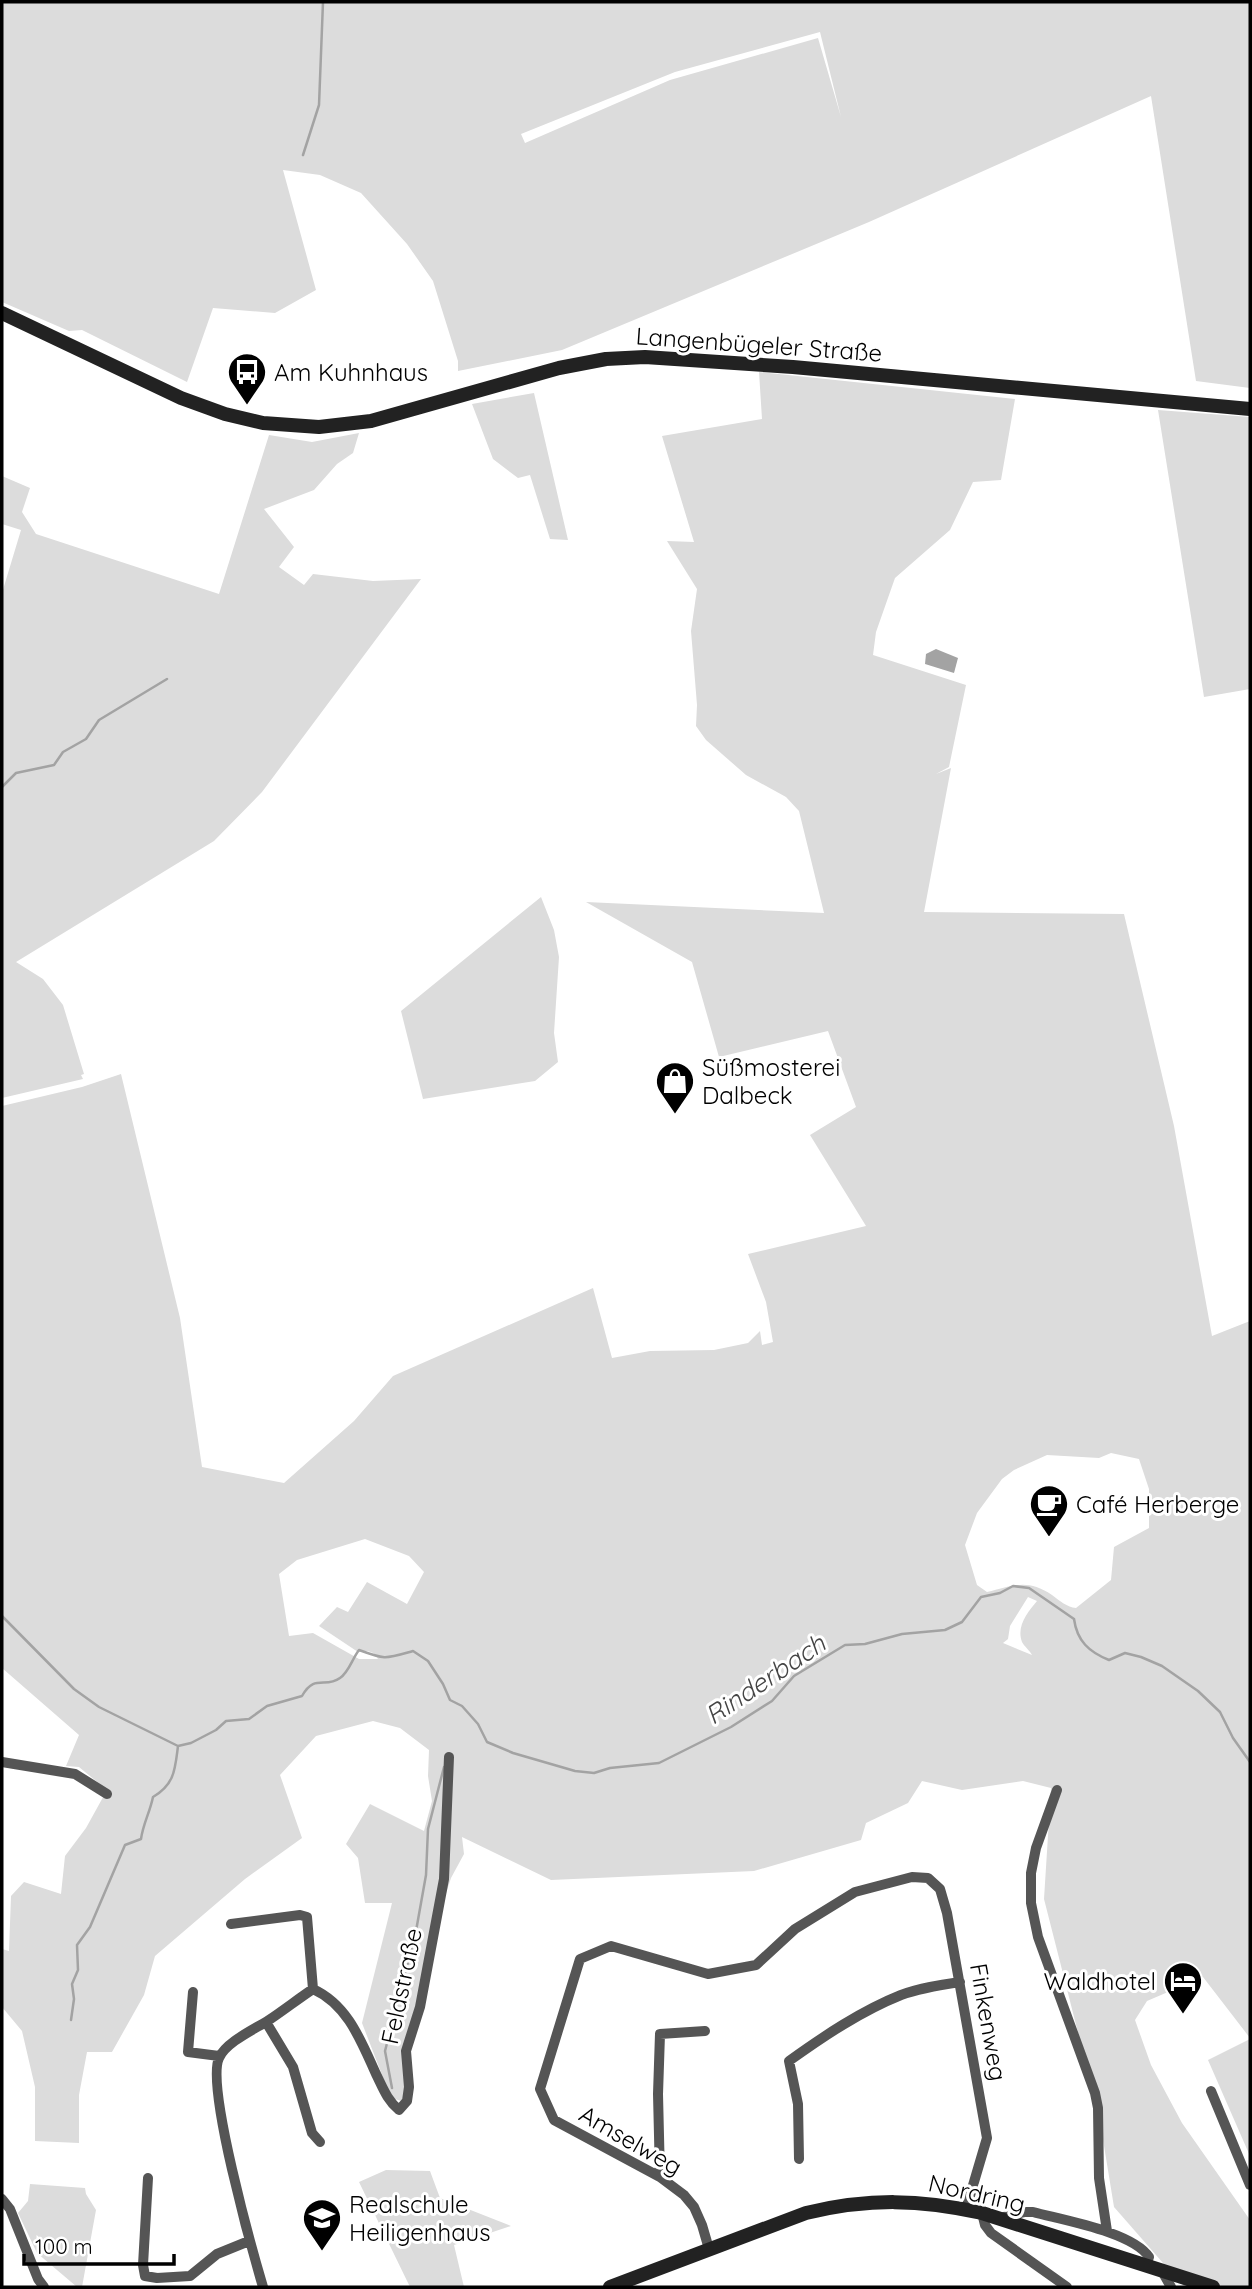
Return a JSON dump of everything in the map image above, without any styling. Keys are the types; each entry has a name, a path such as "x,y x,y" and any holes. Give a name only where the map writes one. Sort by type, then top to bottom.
{"main road":[{"name":"Langenbügeler Straße","path":"2,313 181,398 225,414 275,424 319,427 371,421 559,368 606,359 645,356 1250,409"},
{"name":"Nordring","path":"610,2287 806,2213 835,2206 899,2200 932,2203 982,2213 1213,2287"}],"street":[{"name":"Feldstraße","path":"313,1989 330,1997 357,2032 388,2102 399,2110 407,2101 409,2087 405,2051 420,2007 444,1879 449,1757"},
{"path":"2,1762 75,1774 107,1794"},
{"path":"1057,1790 1036,1848 1031,1873 1031,1903 1038,1937 1095,2093 1098,2108 1099,2178 1107,2231"},
{"name":"Finkenweg","path":"896,1881 912,1877 928,1878 940,1889 947,1913 987,2138 966,2209"},
{"name":"Amselweg","path":"709,2249 694,2207 684,2195 660,2177 554,2120 540,2089 580,1959 611,1946 708,1974 755,1965 795,1929 825,1909 855,1892 896,1881"},
{"path":"231,1924 300,1915 307,1917 313,1989 239,2038 219,2056 215,2071 231,2165 262,2287"},
{"path":"799,2159 798,2104 789,2061 818,2039 902,1995 960,1982"},
{"path":"193,1992 188,2052 219,2056"},
{"path":"266,2022 293,2067 312,2133 320,2142"},
{"path":"660,2177 660,2034 705,2031"},
{"path":"1210,2091 1250,2185"},
{"path":"148,2178 145,2276 190,2276 217,2254 249,2241"},
{"path":"2,2199 10,2209 38,2279 44,2287"},
{"path":"999,2218 1033,2212 1107,2231 1144,2249 1149,2257 1146,2266"},
{"path":"982,2213 985,2225 991,2233 1066,2287"},
{"path":"1162,2271 1171,2287"}],"shaded area":[{"path":"2,2 1250,2 1250,388 1196,381 1151,96 869,222 562,350 458,371 458,361 433,281 407,244 361,193 320,175 283,170 316,290 275,313 213,308 187,382 82,330 69,331 2,302","holes":["820,32 841,117 818,38 670,80 525,143 521,134 675,72"]},
{"path":"759,372 1015,399 1001,480 973,482 950,530 895,578 876,632 873,655 966,685 949,767 936,774 951,768 924,912 1124,914 1174,1126 1212,1336 1250,1321 1250,2038 1203,1977 1147,2001 1135,2020 1151,2065 1182,2123 1250,2220 1250,2287 1184,2287 1114,2207 1099,2115 1044,1899 1051,1788 1023,1781 962,1790 922,1781 908,1803 866,1823 861,1840 754,1871 551,1880 462,1837 464,1854 451,1878 435,1927 406,2051 405,2102 391,2098 362,2023 392,1903 365,1903 358,1858 346,1844 370,1804 424,1831 432,1801 428,1776 429,1750 400,1728 373,1721 316,1736 280,1775 302,1838 245,1879 155,1956 144,1995 112,2052 87,2052 79,2095 79,2143 35,2141 35,2087 22,2031 2,2007 2,1949 9,1951 11,1896 24,1882 61,1894 65,1856 86,1828 107,1790 79,1767 66,1766 79,1735 2,1668 2,1106 82,1087 121,1074 180,1318 202,1467 284,1483 354,1421 393,1376 593,1288 612,1358 650,1351 714,1350 748,1343 760,1331 762,1345 773,1342 766,1302 748,1254 866,1226 810,1135 856,1107 828,1031 719,1057 692,962 586,902 824,913 799,811 786,797 746,775 706,740 696,726 697,705 691,631 697,589 667,541 694,542 662,436 762,419","holes":["1111,1453 1139,1459 1149,1489 1149,1528 1114,1547 1111,1580 1076,1608 1043,1590 1027,1585 987,1592 977,1585 965,1545 977,1513 1002,1479 1014,1470 1047,1455 1099,1458","365,1539 409,1556 424,1572 407,1604 367,1582 348,1612 337,1607 319,1626 358,1652 370,1652 378,1659 359,1659 313,1633 289,1636 279,1574 297,1560","1028,1597 1037,1601 1024,1620 1021,1630 1022,1642 1032,1655 1003,1643 1008,1639 1010,1626"]},
{"path":"534,393 568,540 550,539 530,475 518,478 493,459 472,404"},
{"path":"1158,410 1250,417 1250,689 1204,697"},
{"path":"359,433 353,453 337,464 314,490 264,509 294,547 279,567 304,585 313,574 373,581 421,579 262,792 214,841 16,962 43,979 63,1005 84,1074 81,1075 83,1079 2,1098 2,593 21,530 2,524 2,476 30,488 22,512 36,534 219,594 269,435 312,442"},
{"path":"936,649 958,658 954,673 925,664 926,654"},
{"path":"541,897 554,930 559,957 554,1033 558,1062 535,1081 423,1099 401,1011"},
{"path":"1250,2039 1250,2156 1208,2060"},
{"path":"386,2170 430,2171 440,2198 511,2226 454,2245 464,2287 410,2287 359,2182"},
{"path":"30,2184 85,2188 96,2210 82,2287 77,2287 37,2253 18,2213 28,2201"}],"waterway":[{"path":"303,155 319,105 323,2"},
{"path":"2,787 16,773 54,765 63,752 86,739 99,720 167,679"},
{"name":"Rinderbach","path":"2,1616 74,1689 99,1707 178,1746 191,1743 216,1730 226,1721 249,1719 267,1706 302,1696 311,1685 335,1681 346,1672 359,1650 386,1657 413,1651 428,1661 450,1700 462,1706 478,1724 487,1742 513,1753 575,1771 594,1773 610,1768 659,1763 731,1727 772,1701 794,1676 845,1645 865,1644 902,1634 945,1630 962,1622 981,1597 1000,1593 1013,1586 1029,1588 1074,1619 1081,1640 1096,1653 1109,1660 1125,1653 1141,1657 1162,1666 1198,1691 1220,1712 1233,1738 1250,1762"},
{"path":"71,2020 74,1999 72,1984 78,1970 77,1945 90,1927 125,1845 141,1839 153,1797 166,1787 173,1775 178,1746"},
{"path":"392,2088 385,2051 416,1931 426,1875 428,1829 444,1767"}],"place":[{"name":"Am Kuhnhaus","path":"247,406"},
{"name":"Süßmosterei Dalbeck","path":"675,1115"},
{"name":"Café Herberge","path":"1049,1538"},
{"name":"Waldhotel","path":"1183,2015"},
{"name":"Realschule Heiligenhaus","path":"322,2252"}]}
